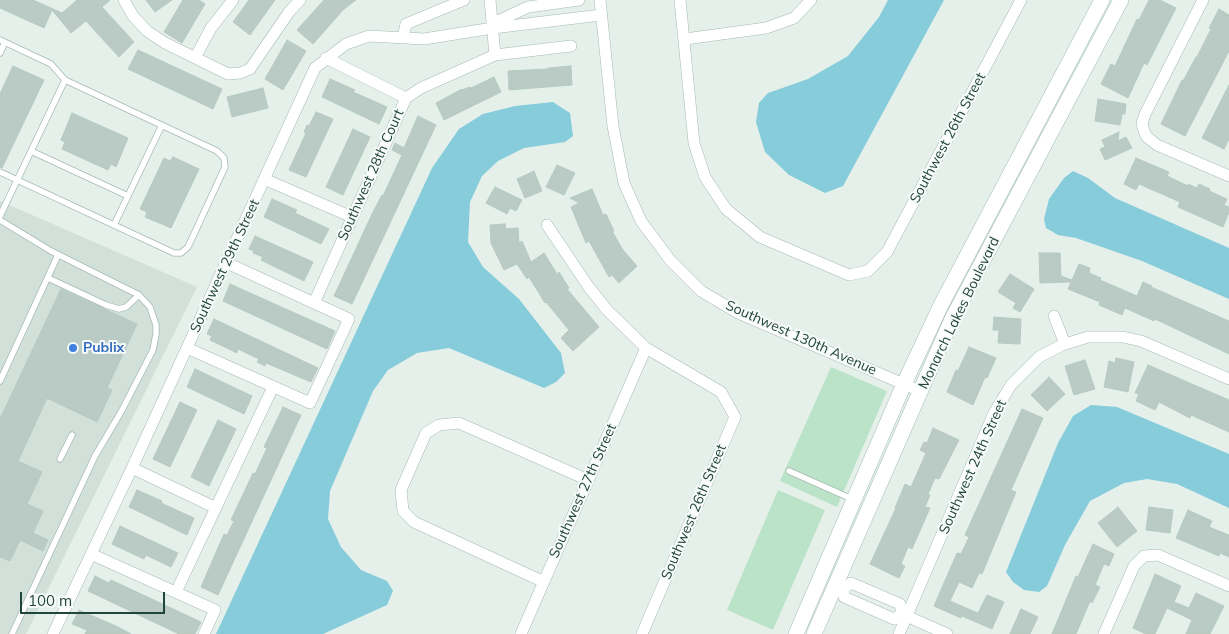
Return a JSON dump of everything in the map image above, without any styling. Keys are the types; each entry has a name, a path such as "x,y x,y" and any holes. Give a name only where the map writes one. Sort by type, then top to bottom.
{"street":[{"path":"124,0 133,16 147,30 165,43 228,74 240,73 250,69 289,12 300,0"},
{"path":"196,58 211,28 233,0"},
{"path":"403,38 406,24 464,0"},
{"path":"490,0 496,55"},
{"path":"493,28 498,20 528,7 579,0"},
{"name":"Southwest 130th Avenue","path":"600,0 613,126 624,183 641,222 670,260 701,292 738,312 920,391"},
{"path":"680,0 684,39 766,28 794,18 811,0"},
{"name":"Southwest 26th Street","path":"684,39 694,143 706,177 726,209 760,237 849,275 868,270 887,252 1021,0"},
{"name":"Monarch Lakes Boulevard","path":"796,634 940,305 1102,0"},
{"name":"Monarch Lakes Boulevard","path":"814,634 839,587 920,391 952,319 1121,0"},
{"path":"1203,0 1142,123 1147,137 1157,145 1229,176"},
{"path":"563,2 565,19"},
{"path":"542,4 543,22"},
{"name":"Southwest 29th Street","path":"53,634 227,263 315,68 346,44 369,36 424,39 493,28 602,15"},
{"name":"Southwest 28th Court","path":"314,303 406,98 421,88 496,55 571,46"},
{"path":"326,58 406,98"},
{"path":"264,179 352,217"},
{"path":"547,225 588,286 607,310 646,348"},
{"path":"187,348 310,403 349,319 227,263"},
{"path":"1054,316 1065,344"},
{"name":"Southwest 24th Street","path":"899,634 904,615 994,413 1011,385 1039,357 1065,344 1088,337 1123,337 1141,341 1229,379"},
{"name":"Southwest 26th Street","path":"642,634 735,417 721,392 646,348"},
{"name":"Southwest 27th Street","path":"521,634 646,348"},
{"path":"176,592 272,387"},
{"path":"544,582 414,522 403,511 401,490 426,433 439,425 459,423 588,480"},
{"path":"132,468 216,508"},
{"path":"91,554 215,610 204,634"},
{"path":"1104,634 1134,566 1144,556 1158,555 1229,586"},
{"path":"904,615 900,604 851,583 839,587 844,597 894,618 904,615 947,634"}],"lane":[{"path":"0,53 2,41 51,64 65,80 217,151 224,158 225,167 188,247 180,254 174,253 0,172"},
{"path":"0,216 65,80"},
{"path":"114,225 162,125"},
{"path":"31,150 128,196"},
{"path":"0,220 58,255 139,295 150,306 155,318 156,334 153,350 121,412 95,456 12,634"},
{"path":"0,381 58,255"},
{"path":"48,278 106,305 119,309 126,307 139,295"},
{"path":"60,459 72,435"},
{"path":"789,471 854,500"},
{"path":"820,579 839,587"},
{"path":"882,613 888,599"}],"shaded area":[{"path":"0,201 197,287 26,634 0,634"}],"green space":[{"path":"831,367 887,391 837,507 780,481"},
{"path":"778,490 825,510 773,630 727,610"}],"water":[{"path":"888,0 944,0 843,186 825,193 789,175 765,152 756,122 759,103 768,93 808,79 848,56 879,17"},
{"path":"553,102 570,113 573,136 565,142 524,148 498,161 482,176 470,202 468,242 483,267 519,299 561,353 565,373 556,382 544,388 449,348 417,353 388,370 373,391 330,491 328,519 341,547 361,570 387,581 393,591 387,605 323,634 216,634 432,168 459,129 483,114 515,106"},
{"path":"1073,171 1088,178 1115,198 1229,248 1229,299 1142,261 1076,238 1058,235 1046,228 1044,219 1049,199 1064,178"},
{"path":"1091,405 1117,407 1229,454 1229,508 1177,484 1147,479 1124,483 1090,501 1065,545 1047,586 1039,592 1024,590 1013,582 1006,572 1058,443 1073,416"}],"building":[{"path":"0,0 33,0 62,13 77,0 110,0 102,7 134,42 119,57 86,21 71,33 52,10 44,28 0,8"},
{"path":"146,0 172,0 155,12"},
{"path":"183,0 199,0 205,4 182,43 164,32"},
{"path":"249,0 275,0 250,35 233,22"},
{"path":"324,0 356,0 343,10 313,44 297,30"},
{"path":"1149,0 1160,0 1176,8 1147,65 1144,63 1128,98 1101,84 1111,64 1115,66 1137,19 1139,20"},
{"path":"1219,9 1229,15 1229,51 1185,136 1161,124 1182,80 1197,57"},
{"path":"287,40 306,51 283,90 265,79"},
{"path":"138,50 222,89 213,109 128,69"},
{"path":"13,66 44,80 2,168 0,167 0,94"},
{"path":"571,66 572,85 509,90 508,71"},
{"path":"494,77 501,92 444,120 436,103 462,89 471,88"},
{"path":"330,79 355,90 353,92 387,107 379,124 322,97"},
{"path":"1229,85 1229,139 1224,149 1202,138"},
{"path":"263,88 268,108 232,117 227,97"},
{"path":"1098,99 1126,104 1125,114 1122,114 1120,125 1095,121"},
{"path":"316,112 333,119 306,177 289,170 306,133 304,132 307,125 309,126"},
{"path":"72,113 128,138 116,167 111,164 108,170 62,149 65,142 61,140"},
{"path":"418,116 436,125 352,304 334,296 402,155 392,150 395,143 404,148"},
{"path":"353,129 370,137 343,195 326,187"},
{"path":"1119,132 1118,141 1126,137 1132,148 1105,160 1100,149 1105,147 1102,140"},
{"path":"173,157 199,169 171,228 145,217 147,212 140,209 164,158 170,161"},
{"path":"1136,158 1169,172 1167,176 1188,186 1188,184 1197,188 1199,184 1227,199 1224,205 1229,207 1229,212 1223,227 1178,207 1180,202 1139,184 1136,190 1124,184"},
{"path":"557,165 575,173 564,195 546,187"},
{"path":"534,171 542,191 525,198 517,179"},
{"path":"495,187 522,200 516,211 510,208 507,214 486,203"},
{"path":"592,189 603,215 606,214 614,231 612,231 623,250 637,266 619,283 612,275 609,277 589,241 586,243 571,207 579,203 570,198"},
{"path":"272,199 297,210 295,213 329,229 321,244 264,217"},
{"path":"505,224 506,229 518,228 519,243 522,241 531,262 544,253 557,274 559,272 569,288 567,289 599,327 573,351 561,338 569,330 545,303 529,277 527,279 517,264 504,270 491,243 490,225"},
{"path":"255,236 313,262 304,281 261,260 263,257 253,253 254,251 249,249"},
{"path":"1039,253 1060,253 1061,276 1072,280 1079,264 1090,268 1089,273 1101,278 1100,280 1137,296 1143,282 1229,321 1229,354 1155,319 1154,321 1125,308 1122,315 1099,305 1100,302 1068,289 1071,282 1040,283"},
{"path":"1010,274 1034,289 1020,312 1013,308 1016,303 998,292"},
{"path":"230,284 335,331 327,349 223,301"},
{"path":"61,289 137,324 107,388 112,390 97,422 47,398 18,461 42,472 27,504 43,511 33,533 48,540 43,551 20,540 10,561 0,557 0,419"},
{"path":"994,317 1021,319 1020,344 998,343 999,330 993,330"},
{"path":"214,319 318,368 311,382 266,363 265,366 257,362 259,359 238,349 237,353 210,340 212,336 207,334"},
{"path":"969,347 996,358 987,378 985,377 973,405 947,392 956,370 958,371"},
{"path":"1116,358 1134,362 1128,392 1104,387 1109,361 1115,363"},
{"path":"1085,360 1095,389 1074,395 1065,366"},
{"path":"1148,365 1229,400 1229,432 1191,415 1190,418 1159,402 1155,410 1136,401 1139,394 1135,393"},
{"path":"195,369 252,396 244,414 187,387"},
{"path":"1049,377 1065,394 1047,411 1031,395"},
{"path":"180,402 197,410 170,467 153,459"},
{"path":"283,407 301,415 218,595 201,587 224,534 227,535 234,521 231,520 267,448 264,447"},
{"path":"1022,409 1043,418 1011,490 1016,492 982,574 979,573 972,588 959,582 950,601 978,613 987,595 1004,602 992,629 934,606 957,553 961,554 969,537 965,535"},
{"path":"218,420 236,429 209,486 191,477"},
{"path":"933,428 959,440 939,479 935,478 928,494 930,495 925,507 930,508 912,549 908,547 901,564 905,566 899,578 870,564 905,484 911,487 926,453 920,450 924,442 927,443"},
{"path":"137,490 194,518 187,535 129,507"},
{"path":"1118,507 1137,531 1117,547 1098,523"},
{"path":"1149,507 1173,510 1170,533 1146,530"},
{"path":"1188,510 1212,521 1209,527 1229,535 1229,557 1220,553 1219,556 1176,538"},
{"path":"120,526 178,553 171,567 146,555 144,559 112,544"},
{"path":"1093,544 1114,554 1109,566 1104,564 1095,585 1100,587 1092,603 1090,601 1076,634 1052,634 1076,576 1078,577"},
{"path":"1155,574 1181,586 1174,602 1189,608 1196,593 1224,606 1210,634 1186,634 1192,620 1167,608 1155,634 1146,634 1133,628"},
{"path":"95,576 109,583 111,580 201,622 195,634 179,634 88,591"},
{"path":"1021,609 1038,617 1030,634 1010,634"},
{"path":"79,610 131,634 85,634 87,630 72,624"}],"place":[{"name":"Publix","path":"73,348"}]}
